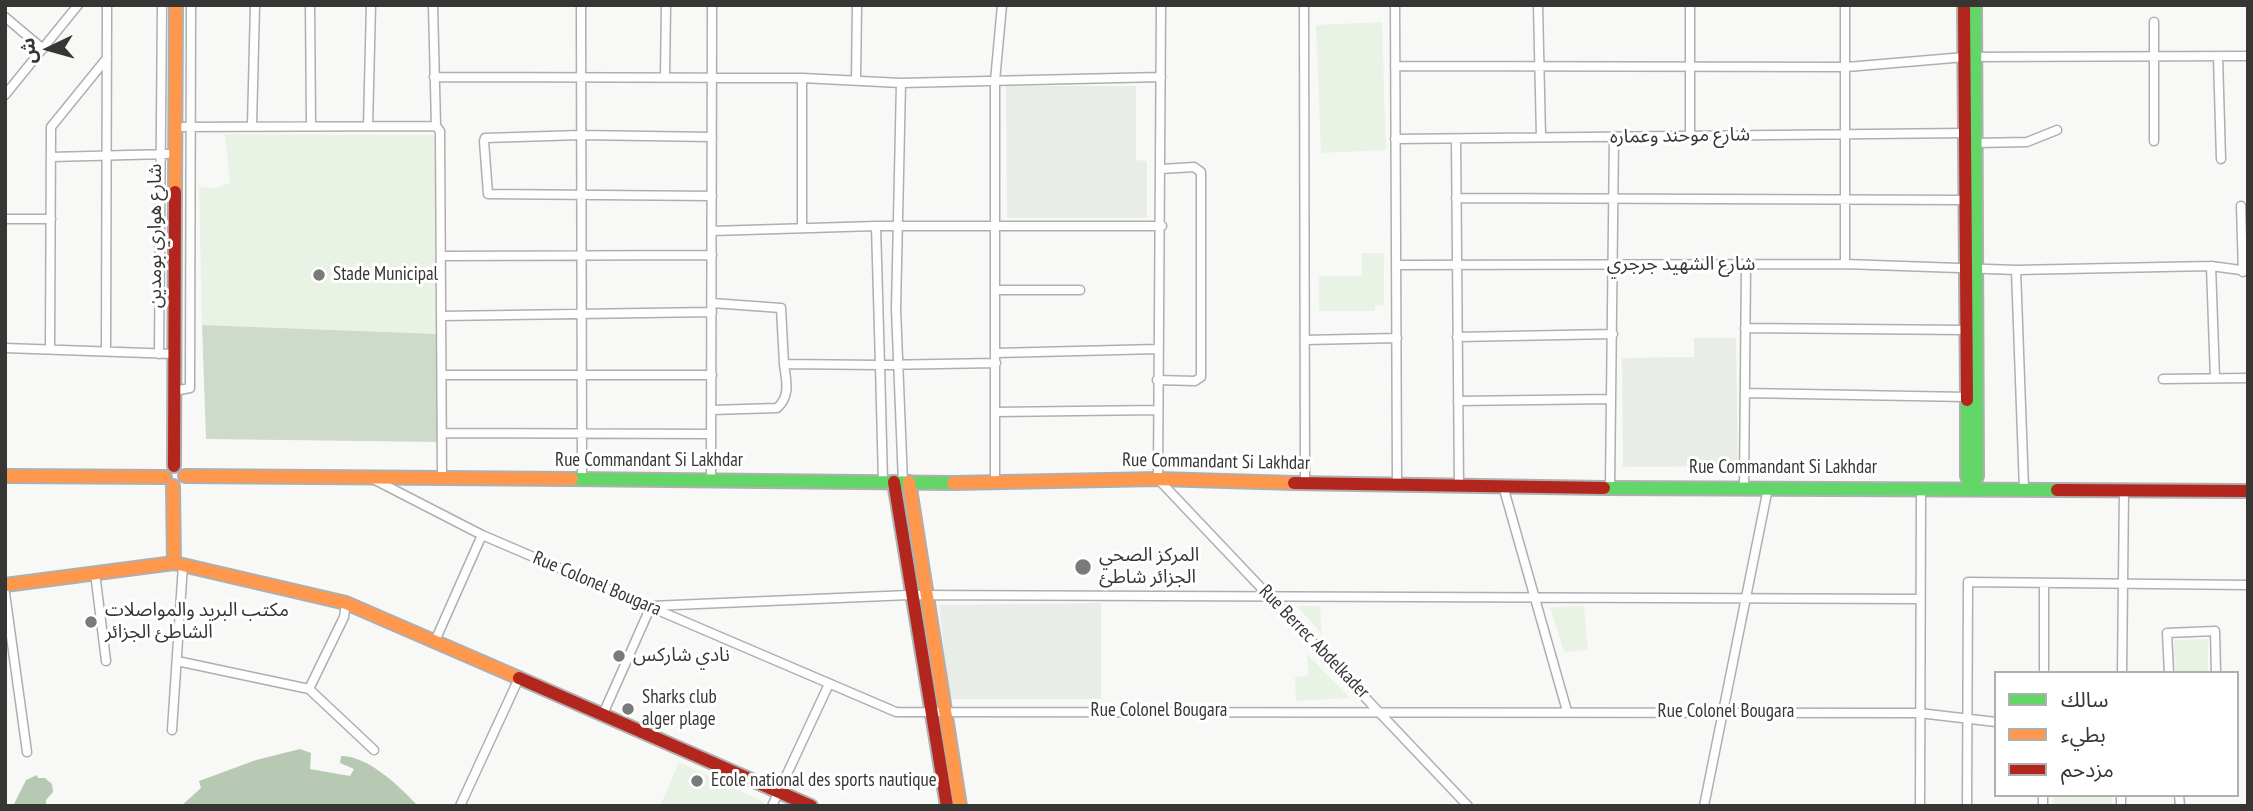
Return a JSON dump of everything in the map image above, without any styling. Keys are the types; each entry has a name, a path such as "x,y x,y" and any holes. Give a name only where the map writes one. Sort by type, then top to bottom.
{"main road":[{"name":"شارع هواري بومدين","path":"174,466 175,153 182,127 176,5"},
{"path":"1964,5 1976,143 1966,330 1967,476 1972,489"},
{"path":"1972,489 1977,476 1971,266 1965,200 1965,133 1975,5"},
{"path":"5,476 169,482 180,485 185,476 181,469 174,466 167,470 169,482 178,564"},
{"name":"Rue Commandant Si Lakhdar","path":"185,476 995,483 1158,479 1459,487 2248,491"},
{"path":"897,482 909,595 960,806"},
{"path":"897,482 925,598 947,806"},
{"path":"5,585 178,564 346,603 811,806"}],"street":[{"path":"5,95 78,5"},
{"path":"106,351 107,5"},
{"path":"159,354 162,5"},
{"path":"174,391 190,388 182,127 191,5"},
{"path":"252,125 255,5"},
{"path":"310,5 311,125"},
{"path":"368,126 371,5"},
{"path":"433,5 443,256 442,479"},
{"path":"581,5 582,480"},
{"path":"665,77 666,5"},
{"path":"711,481 712,5"},
{"path":"856,79 857,5"},
{"path":"995,483 995,81 1002,5"},
{"path":"1158,479 1157,380 1162,226 1161,5"},
{"path":"1304,5 1305,482"},
{"path":"1395,5 1397,485"},
{"path":"1538,5 1541,137"},
{"path":"1690,5 1690,136"},
{"path":"1845,5 1845,264"},
{"path":"5,17 43,48"},
{"path":"2154,22 2154,141"},
{"path":"1395,65 1847,67 1970,57 2248,56"},
{"path":"2218,57 2221,159"},
{"path":"50,349 51,157 54,121 107,58"},
{"path":"434,77 802,78 901,83 1161,77"},
{"path":"802,78 802,228"},
{"path":"897,482 896,309 901,83"},
{"path":"182,127 436,126"},
{"path":"1976,143 2027,142 2057,130"},
{"name":"شارع موحند وعماره","path":"1395,139 1965,133"},
{"path":"712,137 581,135 485,138 484,141 488,194 712,196"},
{"path":"1610,486 1614,136"},
{"path":"1456,139 1459,487"},
{"path":"51,157 175,153"},
{"path":"1157,380 1195,381 1201,377 1201,173 1194,167 1161,169"},
{"path":"1456,198 1965,200"},
{"path":"2241,206 2245,272"},
{"path":"5,219 51,219"},
{"path":"712,231 876,226 1162,226"},
{"path":"876,226 880,365 897,482"},
{"path":"443,256 712,255"},
{"name":"شارع الشهيد جرجري","path":"1396,265 1845,264 1971,266 2016,270 2211,266 2245,272"},
{"path":"1744,488 1746,265"},
{"path":"2211,266 2215,378"},
{"path":"2016,270 2024,489"},
{"path":"996,290 1080,290"},
{"path":"442,316 781,308 787,388 784,402 777,408 711,410"},
{"path":"1745,328 1966,330"},
{"path":"1457,337 1613,334"},
{"path":"1306,340 1396,338"},
{"path":"5,348 175,354"},
{"path":"784,364 880,365 1158,349"},
{"path":"443,375 712,375"},
{"path":"2163,379 2248,378"},
{"path":"1745,393 1966,397"},
{"path":"1458,401 1611,399"},
{"path":"996,412 1157,410"},
{"path":"442,433 711,434"},
{"name":"Rue Colonel Bougara","path":"371,478 482,535 896,712 1381,710 1919,713 1967,721 1994,722"},
{"name":"Rue Berrec Abdelkader","path":"1158,479 1381,710 1468,806"},
{"path":"1503,486 1567,711"},
{"path":"1704,806 1768,488"},
{"path":"1920,806 1921,489"},
{"path":"2122,671 2124,490"},
{"path":"435,641 482,535"},
{"path":"172,730 177,661 178,564"},
{"path":"95,573 106,661"},
{"path":"1967,806 1968,582 2248,586"},
{"path":"2044,583 2044,671"},
{"path":"5,593 27,752"},
{"path":"603,714 651,606 909,595 925,598 1919,598"},
{"path":"309,689 344,617 346,603"},
{"path":"2169,671 2167,633 2215,631 2216,671"},
{"path":"177,661 309,689 374,750"},
{"path":"460,806 519,678"},
{"path":"772,806 830,684"}],"shaded area":[{"path":"1382,22 1386,150 1321,153 1316,25"},
{"path":"1006,86 1136,86 1136,160 1147,161 1147,218 1007,218"},
{"name":"Stade Municipal","path":"225,134 436,135 438,334 202,325 199,187 215,188 230,183"},
{"path":"1362,253 1384,253 1384,305 1375,306 1375,311 1319,311 1319,276 1362,276"},
{"path":"202,325 438,334 438,442 206,439"},
{"path":"1694,338 1736,338 1738,466 1623,467 1622,358 1694,357"},
{"path":"1101,603 1101,699 949,699 939,605"},
{"path":"1297,606 1320,606 1322,634"},
{"path":"1584,606 1588,650 1564,652 1550,607"},
{"path":"2208,639 2208,671 2175,671 2174,640"},
{"path":"1307,654 1350,698 1296,701 1295,677 1308,676"},
{"path":"300,749 311,753 310,769 350,776 354,769 340,763 341,756 362,761 383,774 418,806 181,806 201,788 199,781 256,760"},
{"path":"679,762 764,802 763,806 660,806"},
{"path":"37,775 52,784 53,792 46,800 46,806 13,806 26,780"},
{"path":"2053,797 2112,797 2112,806 2053,806"}],"traffic: fast":[{"path":"1972,489 1977,476 1975,5"},
{"path":"1967,400 1967,476 1972,489"},
{"path":"572,479 953,483"},
{"path":"1604,488 2057,490"}],"traffic: slow":[{"path":"175,192 176,5"},
{"path":"5,476 165,477"},
{"path":"185,476 572,479"},
{"path":"953,483 1158,479 1294,483"},
{"path":"909,482 960,806"},
{"path":"173,486 174,563"},
{"path":"5,585 174,563 346,603 519,678"}],"traffic: jam":[{"path":"1964,5 1967,400"},
{"path":"174,466 175,192"},
{"path":"894,482 947,806"},
{"path":"1294,483 1604,488"},
{"path":"2057,490 2248,491"},
{"path":"519,678 811,806"}],"place":[{"name":"Stade Municipal","path":"319,275"},
{"name":"المركز الصحي الجزائر شاطئ","path":"1083,567"},
{"name":"مكتب البريد والمواصلات الشاطئ الجزائر","path":"91,622"},
{"name":"نادي شاركس","path":"619,656"},
{"name":"Sharks club alger plage","path":"628,709"},
{"name":"Ecole national des sports nautique","path":"697,781"}]}
